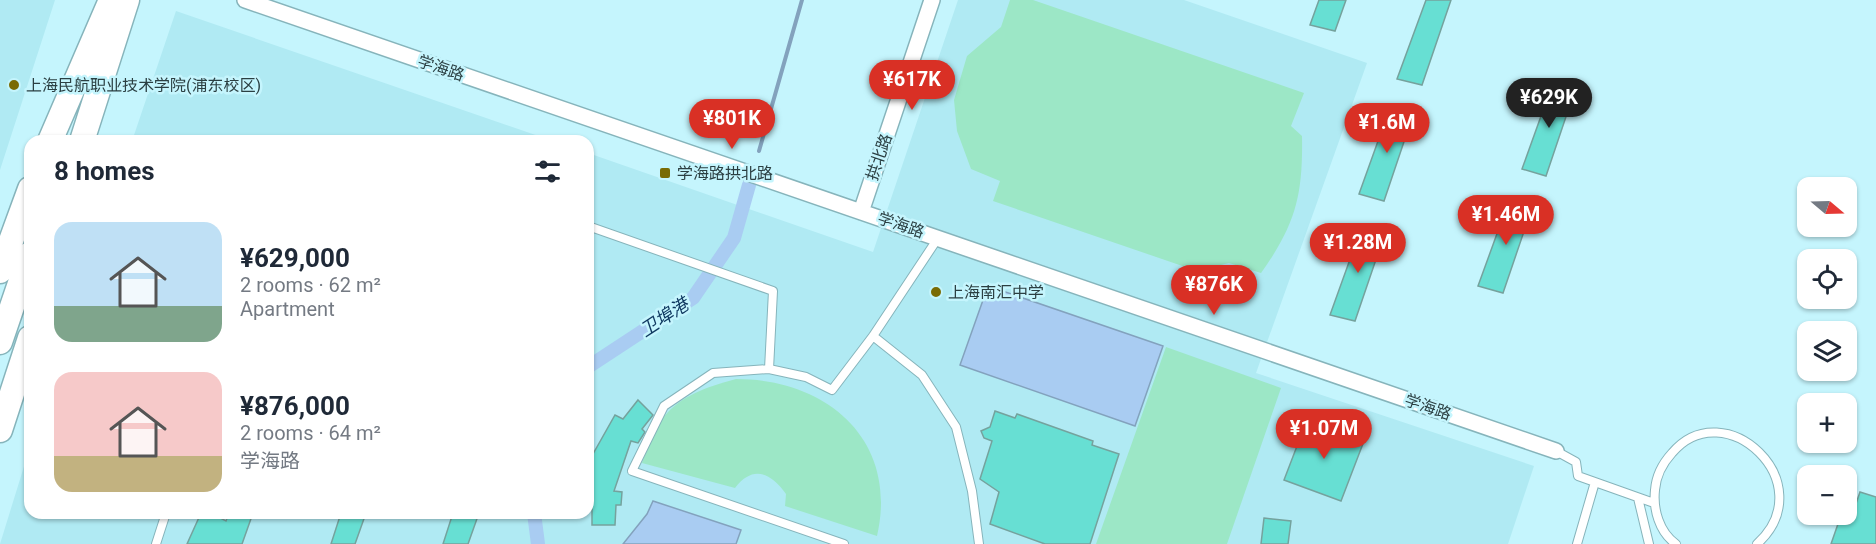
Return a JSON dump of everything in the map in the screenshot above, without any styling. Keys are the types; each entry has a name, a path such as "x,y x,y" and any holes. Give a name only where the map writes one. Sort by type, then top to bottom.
{"main road":[{"path":"53,135 111,0"},
{"path":"69,135 111,0"},
{"path":"84,135 128,0"},
{"path":"94,135 128,0"},
{"path":"0,271 24,205"},
{"path":"0,342 24,272"},
{"path":"0,389 24,319"},
{"path":"0,430 24,356"}],"street":[{"name":"学海路","path":"245,0 1556,451"},
{"name":"拱北路","path":"861,212 932,0"}],"lane":[{"path":"594,228 773,291 769,369"},
{"path":"844,544 632,471 664,406 713,373 769,369 806,377 832,390 873,336 939,238"},
{"path":"873,336 922,375 956,427 972,491 980,544"},
{"path":"1676,544 1659,524 1654,503 1659,473 1676,448 1694,438 1713,434 1733,436 1752,444 1767,458 1776,476 1779,496 1776,516 1766,535 1757,544"},
{"path":"1556,451 1576,462 1578,476 1654,503"},
{"path":"1577,544 1595,482"},
{"path":"1638,498 1649,544"},
{"path":"156,544 164,519"}],"shaded area":[{"name":"上海民航职业技术学院(浦东校区)","path":"0,0 55,0 0,170"},
{"name":"上海南汇中学","path":"958,0 1184,0 1367,63 1256,373 1534,466 1508,544 0,544 24,466 24,519 594,519 594,155 873,252"},
{"path":"176,11 536,135 134,135"},
{"path":"988,286 1163,346 1135,426 960,365"},
{"path":"653,501 741,530 736,544 623,544 647,514"}],"green space":[{"path":"1010,0 1033,0 1304,93 1291,126 1302,136 1299,192 1290,224 1261,273 1229,263 1197,271 993,201 1000,181 971,169 957,131 954,100 967,56 1001,27"},
{"path":"1166,347 1281,388 1227,544 1096,544"},
{"path":"736,379 769,382 800,390 826,403 849,422 866,444 877,471 881,502 877,536 785,506 786,494 774,481 762,474 748,476 735,488 642,463 656,429 663,417 675,406 700,391"}],"building":[{"path":"1319,0 1346,0 1335,31 1310,25"},
{"path":"1426,0 1451,0 1422,85 1397,79"},
{"path":"1554,80 1576,87 1546,176 1522,169"},
{"path":"1391,105 1414,112 1384,201 1359,194"},
{"path":"1510,198 1533,205 1503,293 1478,286"},
{"path":"1362,226 1385,233 1355,321 1330,315"},
{"path":"638,400 653,415 642,429 645,432 638,443 631,441 614,491 622,492 621,505 616,505 615,525 592,525 592,519 594,519 594,452 615,415 623,419"},
{"path":"995,411 1015,418 1017,414 1093,441 1092,445 1119,454 1090,544 1045,544 990,524 999,492 980,479 992,441 984,438 981,431 990,427"},
{"path":"1307,420 1364,441 1341,501 1284,480"},
{"path":"1860,492 1876,497 1876,544 1831,544 1838,525 1857,525 1857,501"},
{"path":"1264,518 1291,521 1288,544 1261,544"},
{"path":"198,519 226,521 227,519 251,519 242,544 187,544"},
{"path":"339,519 364,519 355,544 331,544"},
{"path":"451,519 477,519 468,544 443,544"}],"waterway":[{"name":"卫埠港","path":"759,151 802,0"},
{"name":"卫埠港","path":"594,363 693,298 734,238 749,185"},
{"name":"卫埠港","path":"535,519 538,544"}],"place":[{"name":"上海民航职业技术学院(浦东校区)","path":"14,85"},
{"name":"学海路拱北路","path":"665,173"},
{"name":"上海南汇中学","path":"936,292"}]}
